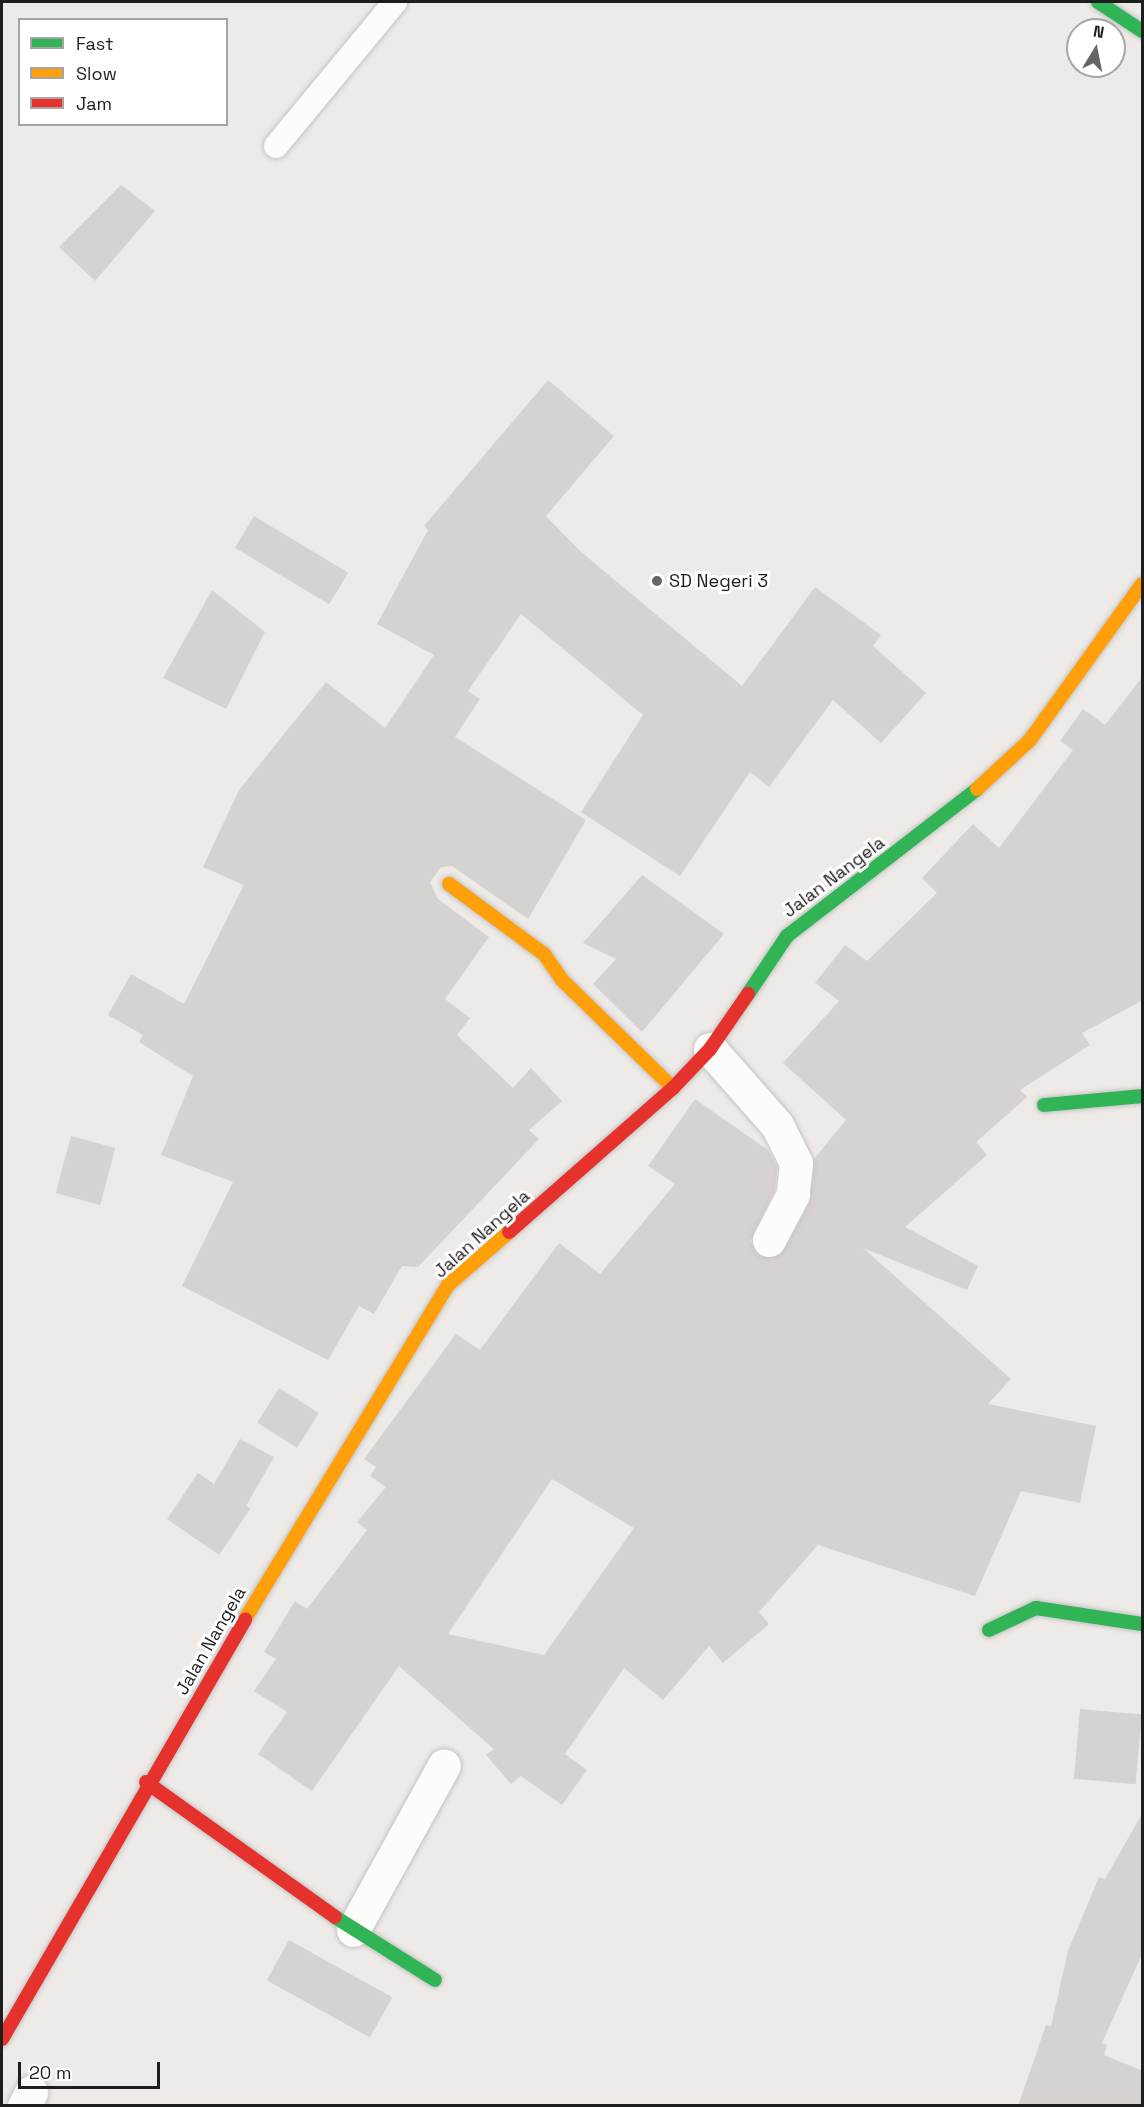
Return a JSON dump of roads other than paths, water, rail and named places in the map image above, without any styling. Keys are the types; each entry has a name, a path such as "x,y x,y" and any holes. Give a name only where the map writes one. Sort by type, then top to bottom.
{"main road":[{"path":"1098,2 1143,31"},
{"name":"Jalan Nangela","path":"2,2039 146,1782 448,1285 673,1088 710,1049 787,936 954,810 1030,740 1143,584"},
{"path":"449,884 544,954 562,980 673,1088"},
{"path":"1044,1105 1143,1096"},
{"path":"988,1630 1036,1608 1143,1624"},
{"path":"146,1782 353,1930 435,1980"}],"street":[{"path":"710,1049 777,1125 796,1163 793,1194 769,1240"},
{"path":"353,1930 444,1765"}],"lane":[{"path":"276,146 395,2"}],"place":[{"name":"SD Negeri 3","path":"657,581"}]}
